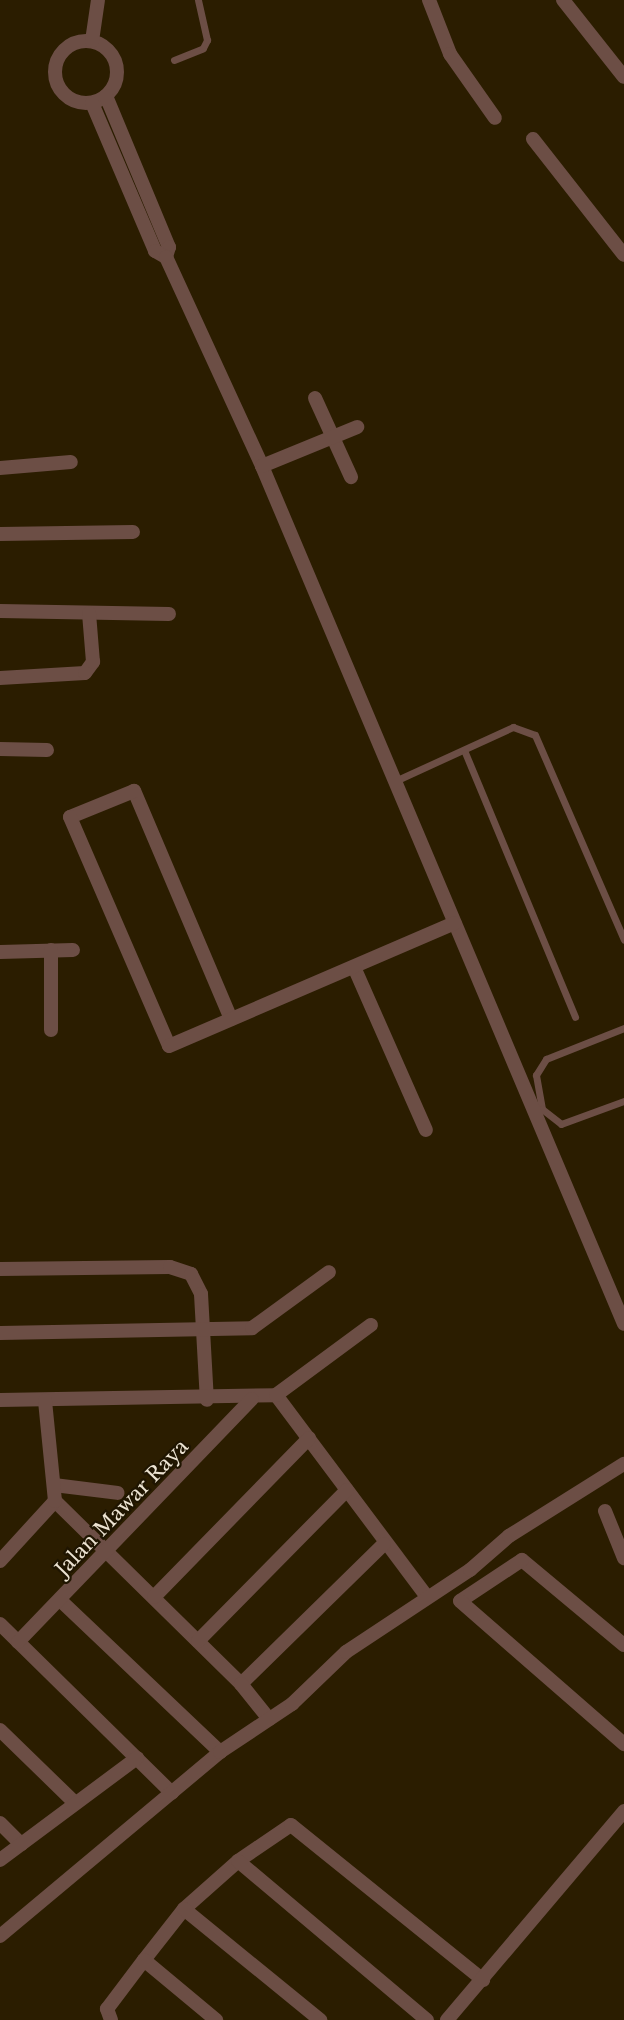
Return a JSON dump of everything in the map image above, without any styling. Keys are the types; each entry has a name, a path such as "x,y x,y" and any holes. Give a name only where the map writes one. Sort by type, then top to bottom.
{"street":[{"path":"92,41 98,0"},
{"path":"429,0 450,54 495,118"},
{"path":"563,0 624,77"},
{"path":"92,41 108,49 118,69 106,96 92,103 70,99 55,69 65,48 92,41"},
{"path":"106,96 169,247 166,257"},
{"path":"92,103 155,251 166,257 262,466 455,923 538,1112 624,1323"},
{"path":"533,139 624,255"},
{"path":"315,398 351,477"},
{"path":"262,466 357,427"},
{"path":"0,468 71,462"},
{"path":"0,534 133,532"},
{"path":"0,611 169,614"},
{"path":"0,678 85,673 93,662 89,612"},
{"path":"0,749 47,750"},
{"path":"231,1019 134,791 70,817 169,1046 455,923"},
{"path":"51,950 51,1030"},
{"path":"0,952 73,950"},
{"path":"354,967 426,1130"},
{"path":"0,1269 170,1267 198,1281 205,1332 207,1400"},
{"path":"0,1333 205,1332 252,1328 329,1272"},
{"path":"0,1401 207,1400 252,1399 276,1395 372,1325"},
{"path":"276,1395 384,1544 427,1597"},
{"name":"Jalan Mawar Raya","path":"18,1642 252,1399"},
{"path":"45,1400 55,1501 241,1684 269,1719"},
{"path":"154,1597 309,1438"},
{"path":"0,1936 220,1752 269,1719 346,1652 427,1597 509,1536 624,1464"},
{"path":"54,1485 118,1493"},
{"path":"198,1641 347,1490"},
{"path":"0,1560 55,1501"},
{"path":"605,1511 624,1558"},
{"path":"241,1684 384,1544"},
{"path":"624,1645 522,1560 460,1601 624,1744"},
{"path":"60,1600 220,1752"},
{"path":"0,1624 172,1793"},
{"path":"0,1730 73,1801"},
{"path":"0,1860 73,1801 137,1758"},
{"path":"447,2020 624,1811"},
{"path":"0,1823 21,1844"},
{"path":"111,2020 107,2009 184,1909 238,1861 291,1825 483,1980"},
{"path":"238,1861 427,2020"},
{"path":"184,1909 320,2020"},
{"path":"144,1960 216,2020"}],"lane":[{"path":"174,60 203,48 207,40 198,0"},
{"path":"395,781 513,727 535,735 624,940"},
{"path":"464,750 575,1017"},
{"path":"624,1028 546,1059 536,1076 538,1112 570,1123 624,1101"}]}
